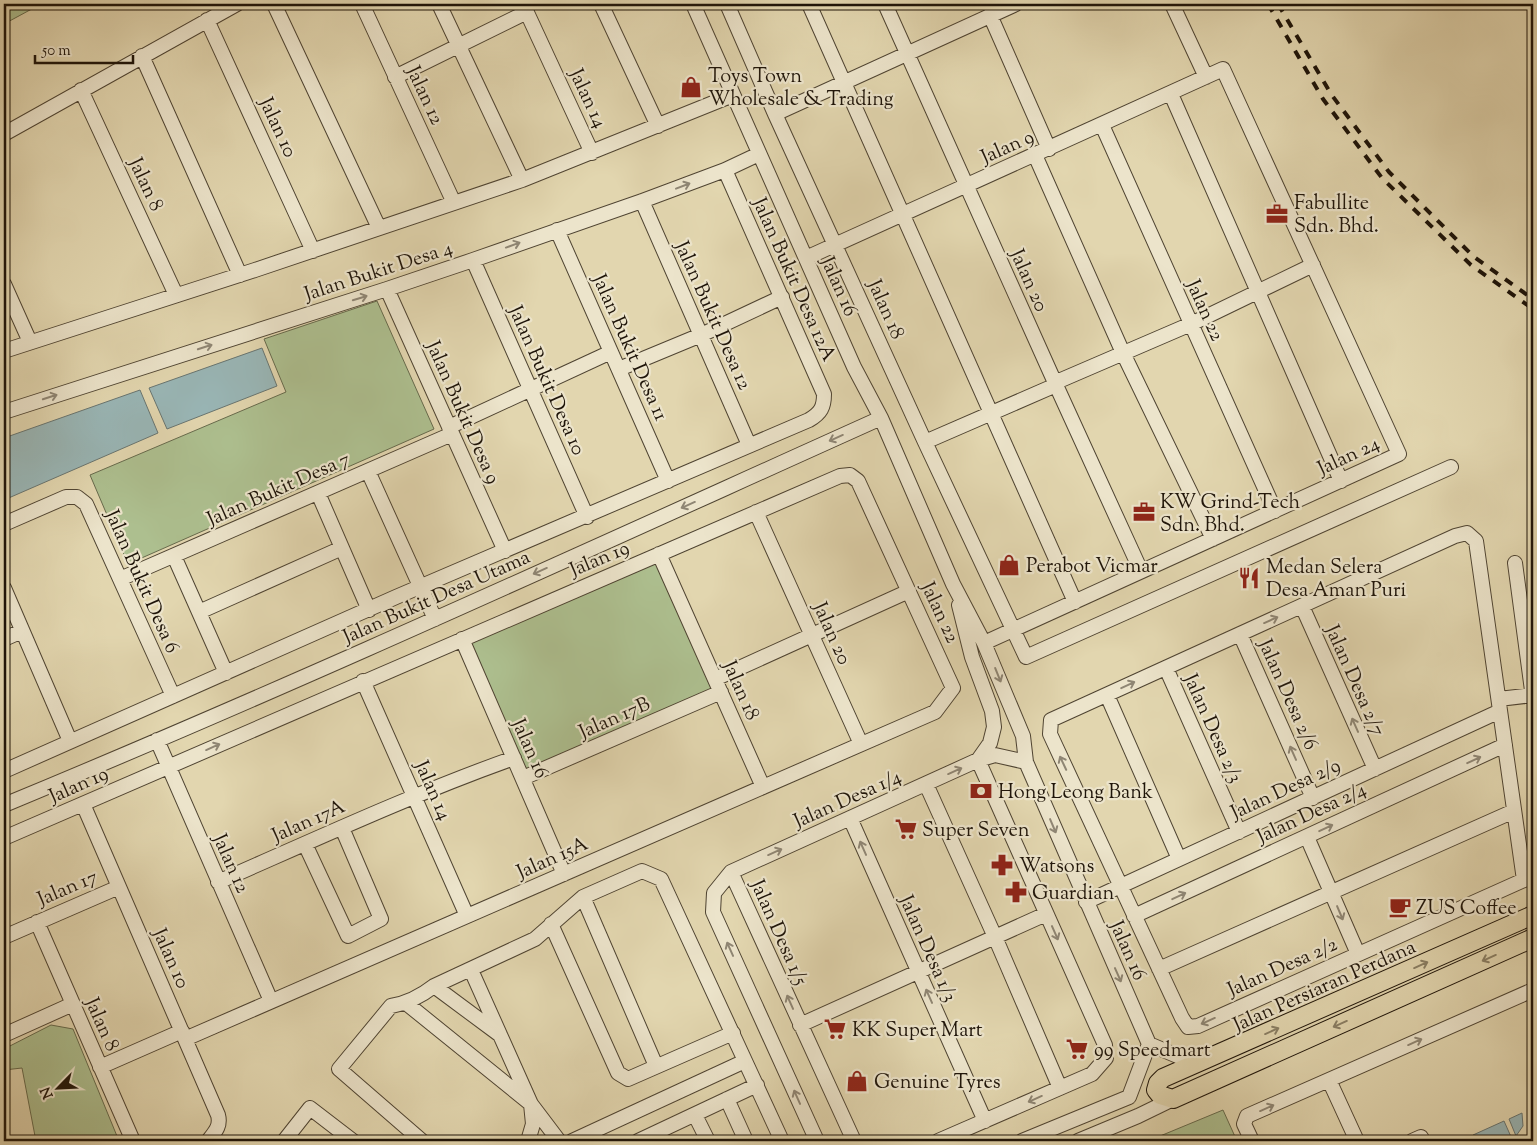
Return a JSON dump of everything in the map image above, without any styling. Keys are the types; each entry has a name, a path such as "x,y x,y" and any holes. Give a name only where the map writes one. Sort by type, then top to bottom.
{"main road":[{"name":"Jalan Persiaran Perdana","path":"1173,1099 1160,1096 1156,1090 1158,1083 1163,1078 1533,916"},
{"path":"1173,1099 1533,938"}],"street":[{"path":"4,134 237,4"},
{"path":"274,4 379,228"},
{"name":"Jalan 12","path":"362,4 454,203"},
{"path":"439,4 522,180"},
{"path":"601,4 658,126"},
{"name":"Jalan 16","path":"693,4 854,367 881,418 953,584 984,643 1023,736 1026,762 1149,1044"},
{"name":"Jalan 18","path":"727,4 775,114 1026,658 1451,467"},
{"path":"809,4 1075,602"},
{"name":"Jalan 20","path":"885,4 1141,571"},
{"path":"775,114 1016,4"},
{"path":"1172,4 1206,77"},
{"path":"395,77 459,45 525,8"},
{"name":"Jalan 14","path":"525,8 592,152 733,95"},
{"path":"990,16 1049,149"},
{"name":"Jalan 10","path":"208,20 313,250"},
{"path":"142,56 240,275"},
{"name":"Jalan 9","path":"806,258 1223,69"},
{"name":"Jalan 24","path":"984,643 1399,454 1223,69"},
{"name":"Jalan 8","path":"81,90 176,295"},
{"path":"1171,94 1341,481"},
{"name":"Jalan 22","path":"1102,125 1275,511"},
{"path":"4,351 240,275 522,180 592,152"},
{"name":"Jalan Bukit Desa 4","path":"4,412 473,260 642,201 725,170 760,154"},
{"path":"1035,155 1123,353 1212,539"},
{"name":"Jalan Bukit Desa 12A","path":"725,170 824,394 824,405"},
{"name":"Jalan Bukit Desa 12","path":"642,201 749,444"},
{"name":"Jalan Bukit Desa 11","path":"557,230 668,481"},
{"name":"Jalan Bukit Desa 10","path":"473,260 587,517"},
{"path":"925,442 1191,324 1313,265"},
{"path":"4,284 30,342"},
{"name":"Jalan Bukit Desa 9","path":"387,289 505,551"},
{"path":"619,369 701,335 782,296"},
{"name":"Jalan Bukit Desa 7","path":"120,579 368,471 530,389 611,352"},
{"name":"Jalan Bukit Desa Utama","path":"4,772 70,741 420,587 587,517 749,444 809,420 819,414 824,405"},
{"name":"Jalan Bukit Desa Utama","path":"4,805 435,619 881,418"},
{"path":"368,471 435,619"},
{"name":"Jalan 22","path":"850,475 858,481 953,688 935,712"},
{"name":"Jalan 19","path":"4,838 462,638 840,476 850,475"},
{"path":"318,493 369,610"},
{"name":"Jalan Bukit Desa 6","path":"4,524 66,497 77,497 86,504 172,696"},
{"name":"Jalan 20","path":"756,512 861,744"},
{"path":"1179,859 1107,695 1455,536 1467,533 1476,541 1514,811 1529,878"},
{"path":"199,612 342,548"},
{"name":"Jalan 18","path":"659,554 763,787"},
{"path":"174,556 226,673"},
{"path":"1515,563 1533,696"},
{"name":"Jalan 16","path":"953,584 972,657 992,711 994,727 990,743 978,760"},
{"path":"4,588 70,741"},
{"name":"Jalan 17B","path":"523,778 718,685 812,635 909,591"},
{"name":"Jalan Desa 2/7","path":"1302,606 1375,769"},
{"path":"4,639 22,631"},
{"name":"Jalan Desa 2/6","path":"1240,634 1313,798"},
{"name":"Jalan 16","path":"462,638 564,874"},
{"name":"Jalan Desa 2/3","path":"1166,668 1239,832"},
{"name":"Jalan 14","path":"363,681 467,916"},
{"name":"Jalan Desa 2/2","path":"1107,695 1051,720 1050,734 1182,1018 1188,1027 1198,1026 1529,878"},
{"name":"Jalan Desa 2/9","path":"1086,902 1375,769 1499,705 1533,696"},
{"name":"Jalan 15A","path":"100,1067 271,1001 935,712"},
{"name":"Jalan 12","path":"157,740 271,1001"},
{"name":"Jalan Desa 2/4","path":"1134,916 1505,745"},
{"path":"938,1141 1092,1074 1106,1058 1105,1045 978,760 996,755 1026,762"},
{"name":"Jalan 17A","path":"218,882 414,796 514,758"},
{"name":"Jalan Desa 1/4","path":"731,872 978,760"},
{"path":"926,784 1060,1088"},
{"name":"Jalan 10","path":"82,804 218,1115 220,1122 217,1130 208,1141"},
{"path":"1159,969 1514,811"},
{"name":"Jalan Desa 1/3","path":"850,818 985,1121"},
{"path":"305,844 348,936 381,919 342,828"},
{"path":"1306,837 1358,954"},
{"path":"422,1141 339,1070 390,1006 406,1004 434,986 535,939 583,897 642,871 661,879 782,1141"},
{"name":"Jalan Desa 1/5","path":"817,1141 713,912 714,893 731,872 854,1141"},
{"name":"Jalan 17","path":"4,937 119,887"},
{"path":"583,897 656,1066"},
{"path":"800,1025 1046,914"},
{"name":"Jalan 8","path":"37,922 133,1141"},
{"path":"551,924 618,1073 628,1079 732,1033"},
{"path":"471,970 531,1104 559,1141"},
{"path":"434,986 500,1036"},
{"path":"1252,1141 1244,1124 1247,1116 1533,990"},
{"path":"4,1035 73,1004"},
{"path":"406,1004 531,1104 533,1124 528,1141"},
{"path":"1138,1116 1129,1097 1149,1044 1187,1060 1207,1059"},
{"path":"572,1141 745,1061"},
{"path":"1329,1080 1357,1141"},
{"path":"638,1141 756,1085"},
{"path":"1022,1141 1129,1097"},
{"path":"727,1099 746,1141"},
{"path":"1078,1141 1173,1099"},
{"path":"284,1141 310,1108 354,1141"},
{"path":"695,1115 708,1141"},
{"path":"1412,1141 1421,1137 1423,1141"}],"green space":[{"path":"4,4 41,4 4,24"},
{"path":"377,301 434,429 128,564 90,475 286,392 264,339"},
{"path":"659,554 721,692 523,778 462,639"},
{"path":"51,1025 73,1029 119,1141 4,1141 4,1138 35,1136 22,1068 4,1070 4,1049"},
{"path":"1223,1110 1237,1141 1148,1141"}],"water":[{"path":"262,348 277,386 167,429 149,388"},
{"path":"140,390 158,433 4,500 4,438"},
{"path":"1522,1113 1523,1126 1516,1136 1509,1119"},
{"path":"1504,1121 1512,1139 1507,1141 1476,1141 1473,1135"}],"railway":[{"path":"1268,4 1323,99 1382,178 1471,265 1533,309"},
{"path":"1278,4 1331,94 1389,172 1474,257 1533,299"}],"place":[{"name":"Toys Town Wholesale & Trading","path":"691,87"},
{"name":"Fabullite Sdn. Bhd.","path":"1277,214"},
{"name":"KW Grind-Tech Sdn. Bhd.","path":"1144,512"},
{"name":"Perabot Vicmar","path":"1009,565"},
{"name":"Medan Selera Desa Aman Puri","path":"1249,578"},
{"name":"Hong Leong Bank","path":"981,791"},
{"name":"Super Seven","path":"906,829"},
{"name":"Watsons","path":"1002,865"},
{"name":"Guardian","path":"1016,892"},
{"name":"ZUS Coffee","path":"1400,907"},
{"name":"KK Super Mart","path":"835,1029"},
{"name":"99 Speedmart","path":"1077,1049"},
{"name":"Genuine Tyres","path":"857,1081"}]}
